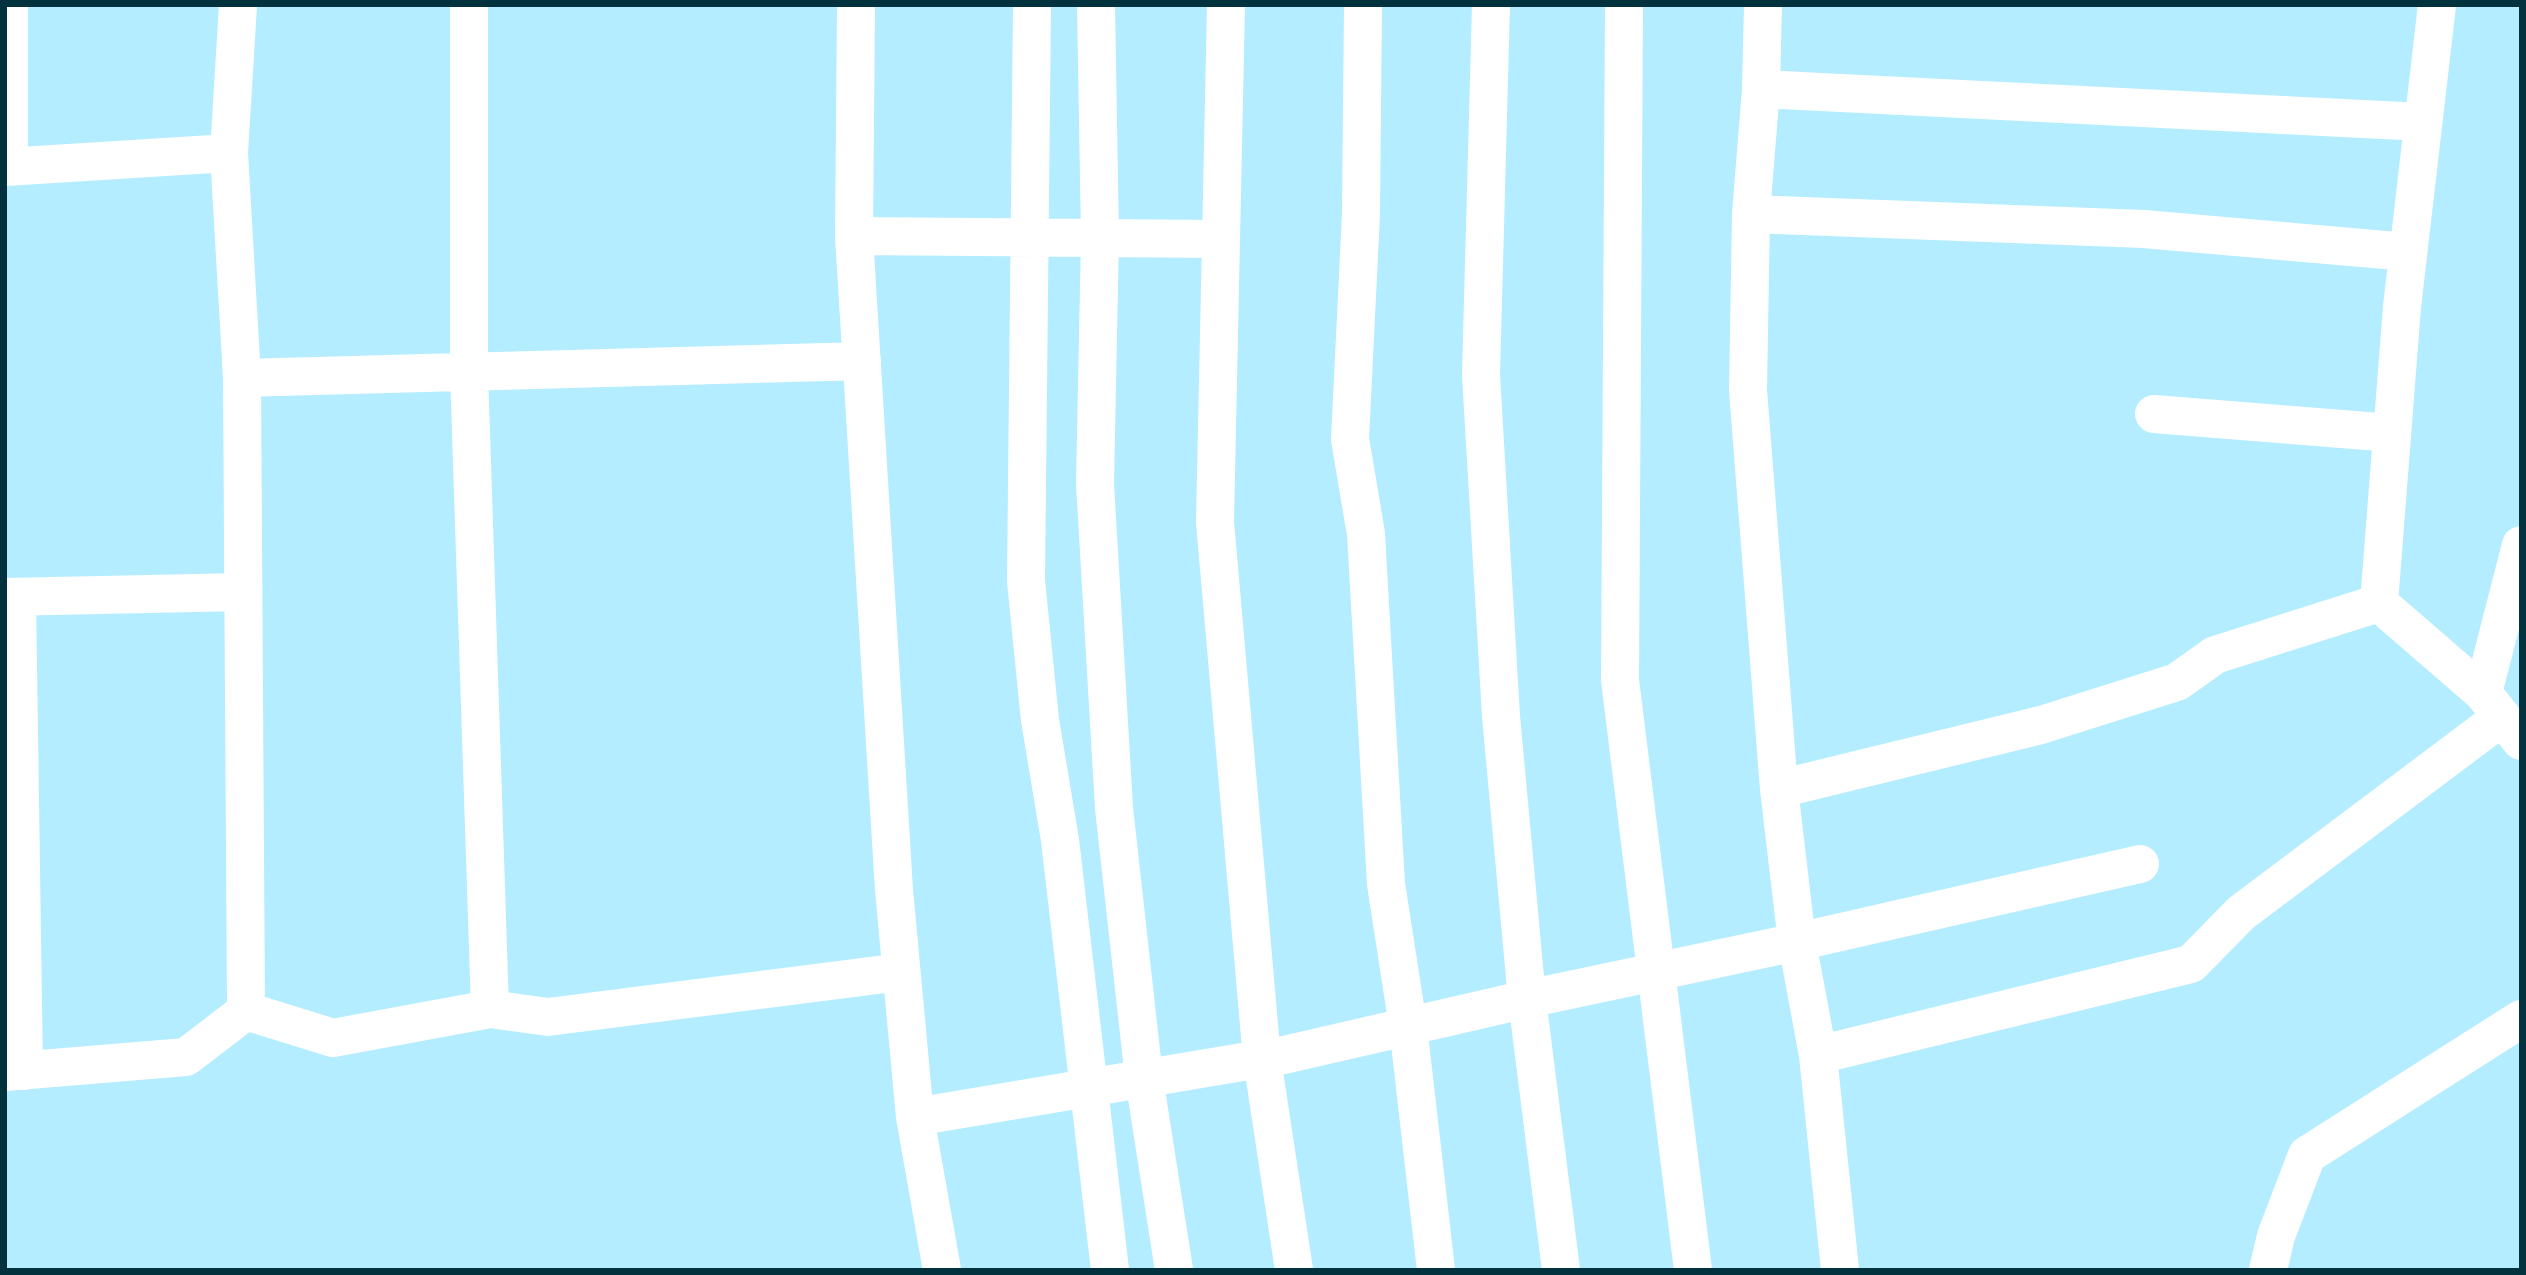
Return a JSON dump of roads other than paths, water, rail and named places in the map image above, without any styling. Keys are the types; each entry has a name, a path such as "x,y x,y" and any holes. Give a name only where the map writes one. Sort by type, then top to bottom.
{"street":[{"path":"9,5 7,167 229,153"},
{"path":"238,5 229,153 242,378 246,1011"},
{"path":"469,5 469,372 490,1009"},
{"path":"856,5 854,236 894,890 915,1117 942,1270"},
{"path":"1032,5 1026,581 1040,720 1060,840 1110,1270"},
{"path":"1096,5 1100,237 1096,498 1114,808 1144,1078 1174,1270"},
{"path":"1226,5 1215,522 1262,1059 1294,1270"},
{"path":"1363,5 1361,214 1350,439 1366,534 1386,884 1408,1026 1436,1270"},
{"path":"1491,5 1481,375 1501,716 1527,999 1560,1270"},
{"path":"1623,5 1620,680 1693,1270"},
{"path":"1763,5 1761,89 1751,214 1748,390 1779,789 1797,943 1818,1055 1840,1270"},
{"path":"2379,603 2392,433 2423,122 2430,6"},
{"path":"1761,89 2423,122"},
{"path":"1751,214 2144,229 2409,252"},
{"path":"854,236 1221,239"},
{"path":"242,378 862,361"},
{"path":"2154,414 2392,433"},
{"path":"1818,1055 2191,964 2241,914 2502,717 2521,545"},
{"path":"243,592 11,597 15,1071 186,1057 246,1011"},
{"path":"1779,789 2041,726 2177,682 2215,655 2379,603"},
{"path":"2379,603 2502,717"},
{"path":"915,1117 1262,1059 1527,999 1797,943 2140,864"},
{"path":"246,1011 333,1038 490,1009 548,1017 901,972"},
{"path":"2268,1270 2276,1236 2307,1155 2521,1019"}]}
